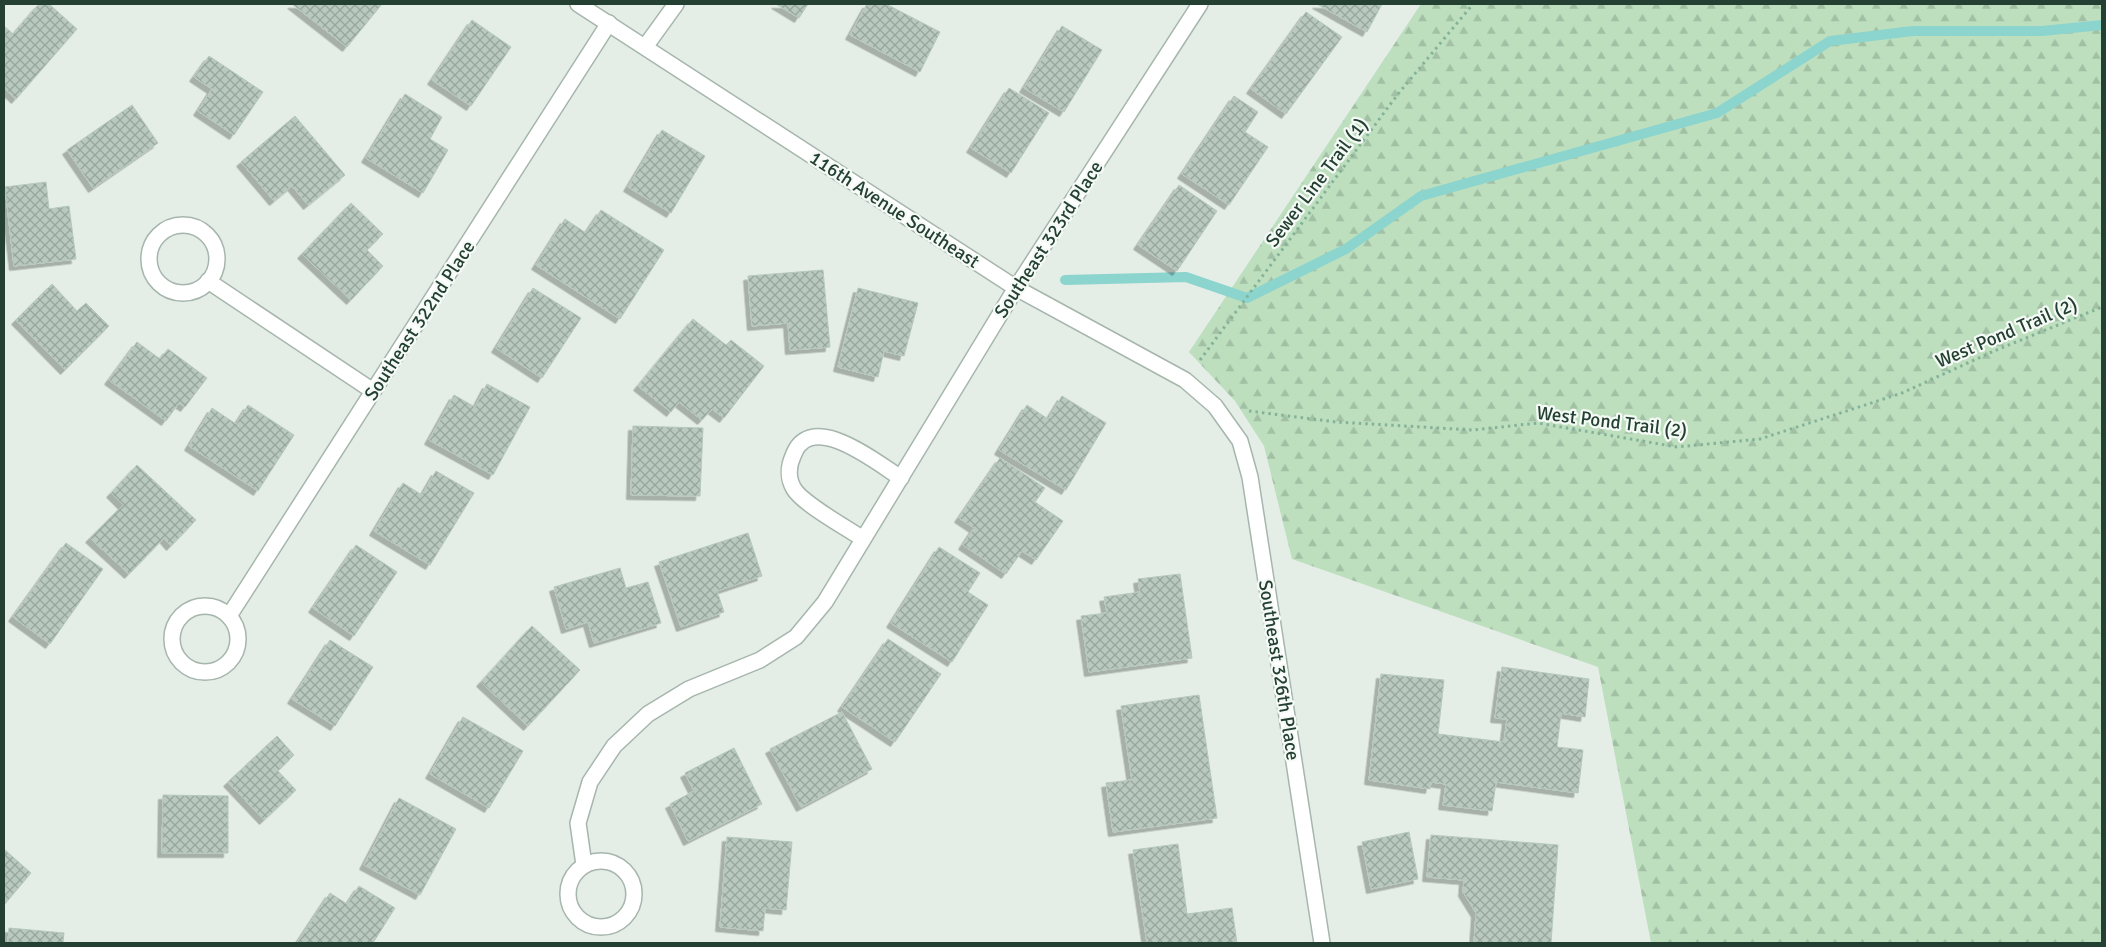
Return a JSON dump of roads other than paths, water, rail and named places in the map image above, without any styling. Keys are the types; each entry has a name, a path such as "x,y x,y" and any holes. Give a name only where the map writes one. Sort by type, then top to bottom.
{"street":[{"name":"116th Avenue Southeast","path":"578,4 1016,288 1185,380 1215,406"},
{"path":"646,47 676,4"},
{"name":"Southeast 323rd Place","path":"584,865 578,823 590,782 614,746 648,714 689,689 760,660 796,637 825,602 1016,288 1200,4"},
{"name":"Southeast 322nd Place","path":"230,616 609,23"},
{"path":"178,225 190,225 205,234 215,248 217,259 215,271 208,281 200,288 180,293 160,284 154,276 149,255 158,236 167,229 178,225"},
{"path":"208,281 373,391"},
{"name":"Southeast 326th Place","path":"1215,406 1240,441 1250,477 1322,943"},
{"path":"863,539 805,500 795,490 790,478 789,465 794,452 803,442 816,437 829,436 842,441 901,478"},
{"path":"209,606 220,609 230,616 237,630 238,646 228,664 209,673 194,671 180,663 171,642 173,630 178,619 186,611 197,607 209,606"},
{"path":"595,861 607,861 618,864 627,872 632,882 634,893 633,905 618,923 597,927 578,919 572,910 568,896 570,880 576,871 584,865 595,861"}],"waterway":[{"path":"1065,280 1186,277 1247,298 1346,249 1421,196 1717,113 1830,41 1913,31 2042,31 2102,25"}]}
